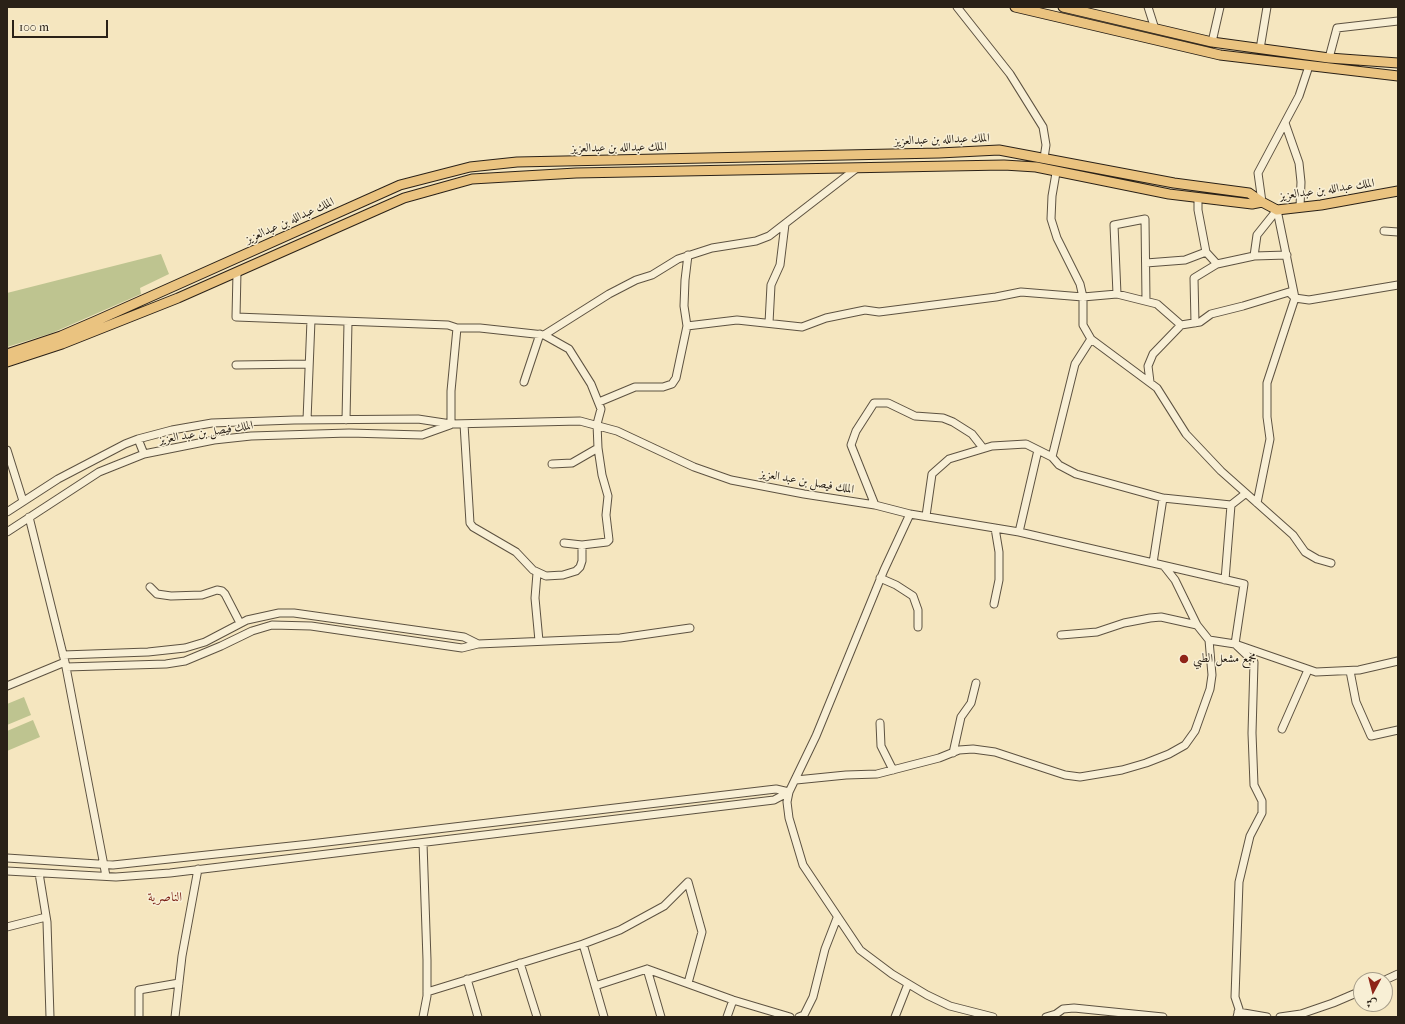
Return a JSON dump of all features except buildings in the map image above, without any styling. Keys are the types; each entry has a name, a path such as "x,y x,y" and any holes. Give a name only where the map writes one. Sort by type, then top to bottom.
{"main road":[{"path":"1015,7 1220,55 1398,76"},
{"path":"1063,7 1212,42 1309,56 1398,64"},
{"path":"1308,66 1309,56"},
{"name":"الملك عبدالله بن عبدالعزيز","path":"7,354 61,336 92,323 400,185 436,174 470,167 517,162 939,153 999,150 1174,183 1249,193 1277,210 1300,208 1398,191"},
{"name":"الملك عبدالله بن عبدالعزيز","path":"7,362 62,344 178,298 404,198 472,179 576,173 1004,165 1036,167 1198,198 1252,204 1262,202"}],"street":[{"path":"957,7 1010,74 1043,127 1046,145 1044,158"},
{"path":"1148,7 1155,29"},
{"path":"1212,42 1220,7"},
{"path":"1260,49 1267,7"},
{"path":"1329,58 1337,28 1398,21"},
{"path":"1262,202 1258,173 1299,96 1308,66"},
{"path":"1285,123 1299,163 1301,182 1300,208"},
{"path":"524,382 542,335 609,294 636,280 652,275 688,255 712,248 756,241 769,236 857,168"},
{"path":"1056,172 1052,196 1051,219 1057,238 1080,284 1083,297 1083,325 1091,339 1150,382 1156,388 1186,434 1245,494 1293,535 1305,552 1317,559 1331,564"},
{"path":"1198,198 1198,210 1206,252 1217,264"},
{"path":"1257,503 1270,439 1267,417 1267,383 1270,369 1296,298 1277,210"},
{"path":"1254,256 1257,235 1277,210"},
{"path":"1117,294 1114,225 1145,219 1146,300"},
{"path":"769,323 771,285 780,265 785,224"},
{"path":"1384,231 1398,232"},
{"path":"1146,263 1185,260 1206,252"},
{"path":"1195,323 1194,278 1217,264 1254,256 1287,254"},
{"path":"599,402 635,387 664,387 672,384 680,369 687,326 684,293 688,255"},
{"path":"237,272 236,317 480,328 542,335 569,349 582,367 601,409 597,424 598,448 602,475 607,489 606,515 610,536 607,542 582,545 564,543"},
{"path":"1150,382 1148,366 1153,354 1181,325 1200,322 1211,314 1289,292 1296,298 1309,300 1398,285"},
{"path":"687,326 737,320 802,327 826,318 865,310 879,312 996,297 1021,292 1083,297 1117,294 1146,300 1157,304 1181,325"},
{"path":"307,420 311,320"},
{"path":"346,420 348,322"},
{"path":"451,424 451,391 457,328"},
{"path":"1052,457 1074,364 1091,339"},
{"path":"236,365 309,364"},
{"path":"875,505 851,445 856,431 874,403 888,403 914,416 943,418 953,422 972,434 983,448"},
{"name":"الملك فيصل بن عبد العزيز","path":"7,512 92,460 138,439 212,423 418,419 451,424 580,421 597,424 617,431 694,467 732,480 804,494 875,505 910,514 1019,532 1244,584 1235,644"},
{"name":"الملك فيصل بن عبد العزيز","path":"7,532 99,472 144,454 214,440 250,436 342,434 422,435 451,424"},
{"path":"464,424 470,523 479,531 516,552 537,573 546,576 556,576 576,571 582,561 582,545"},
{"path":"138,439 144,454"},
{"path":"926,516 932,474 949,458 983,448 1026,444 1052,457 1059,465 1076,474 1163,498 1231,505 1245,494"},
{"path":"552,464 572,463 598,448"},
{"path":"7,450 23,501"},
{"path":"1019,532 1038,450"},
{"path":"1153,564 1163,498"},
{"path":"1225,580 1231,505"},
{"path":"910,514 880,578 796,780 789,792 787,802 789,818 803,865 837,918 860,950 908,984 950,1006 972,1014 992,1017"},
{"path":"29,517 63,655 106,876"},
{"path":"994,604 999,580 1000,552 995,528"},
{"path":"796,780 846,775 877,774 973,749 995,752 1065,774 1080,777 1122,770 1146,763 1169,754 1185,745 1195,731 1209,692 1212,675 1209,640 1197,624 1175,580 1164,566"},
{"path":"537,573 535,592 539,642"},
{"path":"880,578 896,585 913,596 918,610 918,627"},
{"path":"150,587 157,594 171,596 202,595 217,590 222,591 240,623"},
{"path":"63,655 148,652 185,648 205,642 240,623 279,613 294,613 464,636 478,644"},
{"path":"1061,636 1097,632 1124,622 1161,617 1197,624"},
{"path":"7,686 65,665 166,664 185,661 222,646 252,631 272,625 311,626 462,648 478,644 620,638 690,628"},
{"path":"1209,640 1235,644 1316,672 1359,670 1398,661"},
{"path":"1235,644 1254,662 1252,733 1254,785 1262,801 1262,813 1250,836 1239,882 1235,996 1238,1014 1267,1017"},
{"path":"1282,729 1308,670"},
{"path":"1350,671 1356,702 1371,736 1398,730"},
{"path":"953,753 961,717 971,703 976,682"},
{"path":"880,723 880,746 893,770"},
{"path":"7,858 113,865 310,844 776,789 789,792"},
{"path":"7,871 106,876 198,869 774,800 789,792"},
{"path":"422,843 427,992 424,1017"},
{"path":"175,1017 179,983 198,869"},
{"path":"7,877 15,872"},
{"path":"38,873 46,917 50,1017"},
{"path":"427,992 583,944 620,930 664,906 688,882 702,932 688,983"},
{"path":"7,927 46,917"},
{"path":"799,1017 804,1015 813,997 825,949 837,918"},
{"path":"583,944 604,1017"},
{"path":"520,963 537,1017"},
{"path":"595,986 647,969 733,1000 790,1017"},
{"path":"647,969 661,1017"},
{"path":"467,980 478,1017"},
{"path":"139,1017 139,990 179,983"},
{"path":"895,1017 908,984"},
{"path":"1280,1017 1301,1014 1333,1004 1353,995"},
{"path":"727,1017 733,1000"},
{"path":"1046,1017 1056,1014 1063,1009 1074,1008 1163,1017"}],"green space":[{"path":"161,254 169,274 140,288 141,294 52,333 7,347 7,293"},
{"path":"24,697 31,715 7,725 7,704"},
{"path":"33,720 40,737 7,751 7,731"}],"place":[{"name":"مجمع مشعل الطبي","path":"1184,659"}],"district":[{"name":"الناصرية","path":"165,898"}]}
